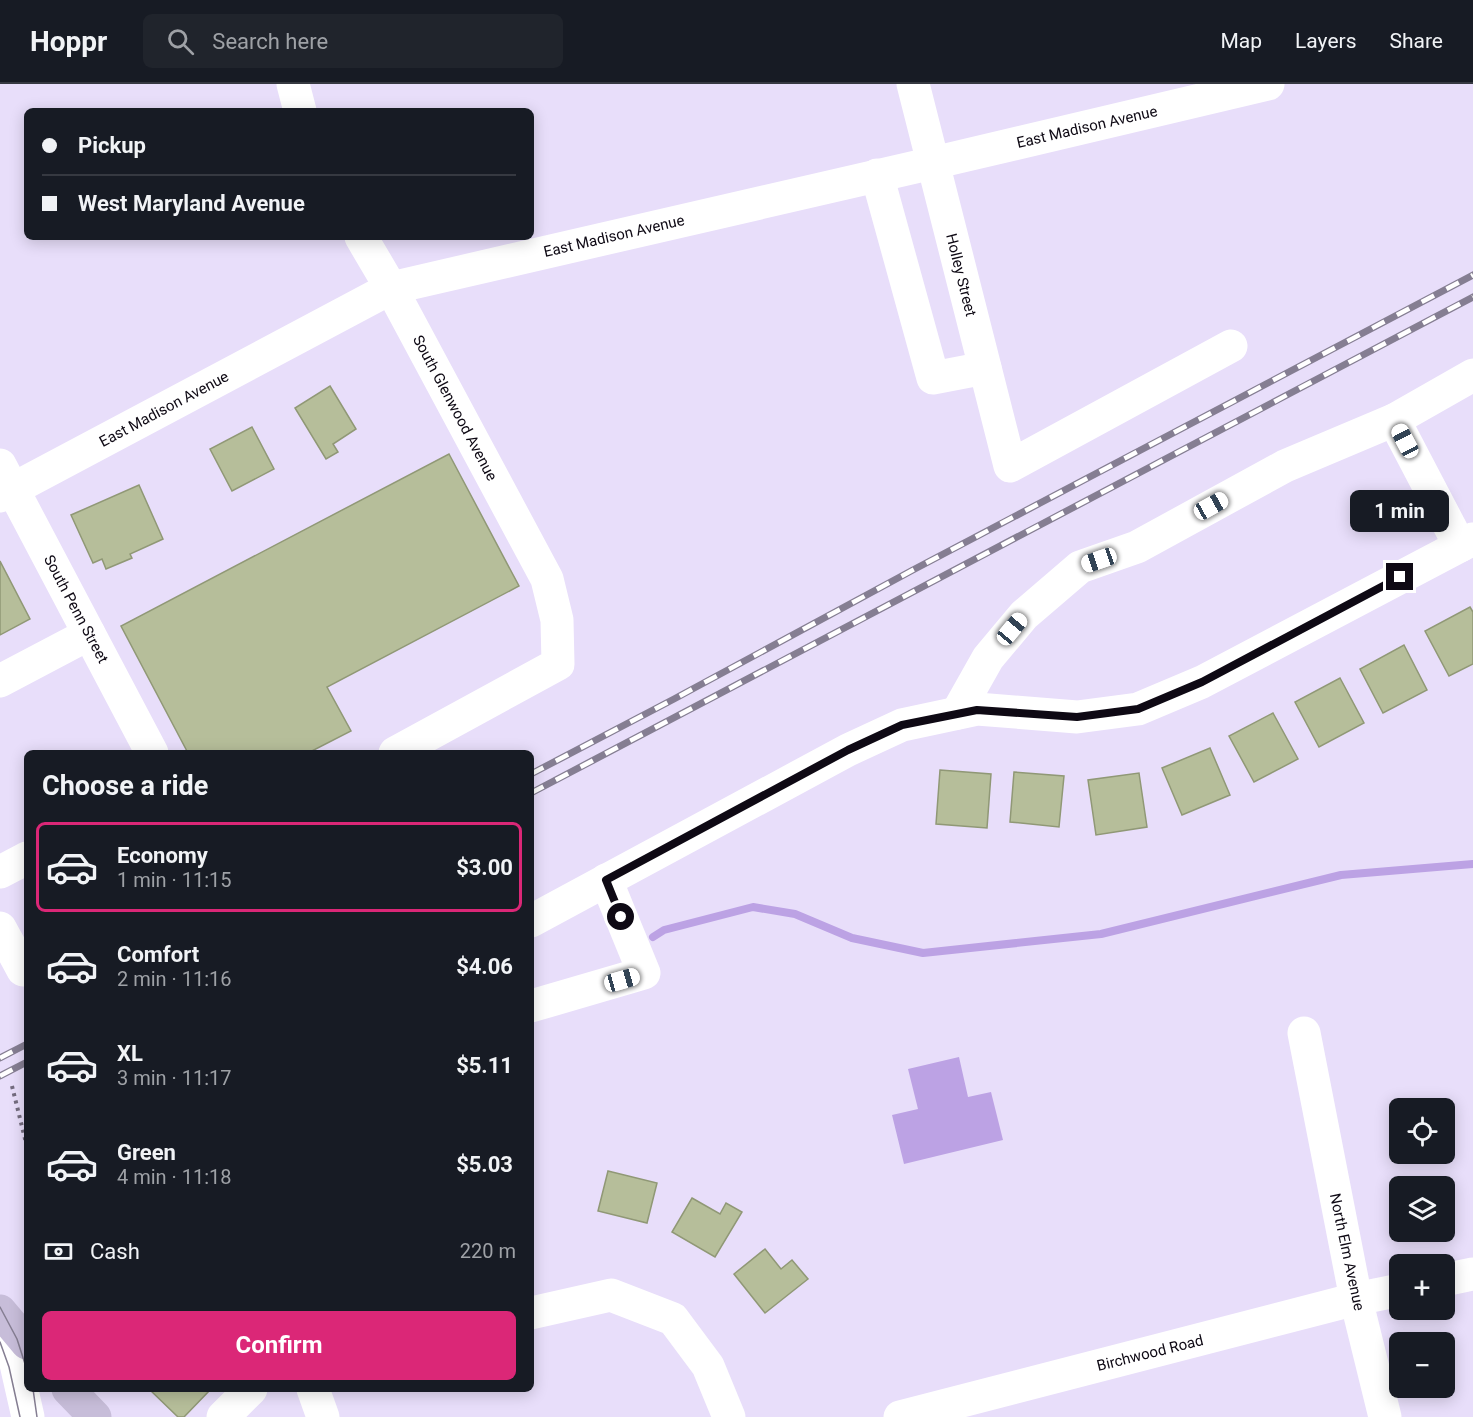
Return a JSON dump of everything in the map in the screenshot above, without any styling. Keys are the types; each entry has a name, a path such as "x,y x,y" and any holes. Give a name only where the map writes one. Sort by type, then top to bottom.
{"main road":[{"path":"0,1311 24,1339"},
{"path":"71,1392 95,1417"}],"street":[{"path":"293,84 299,108"},
{"name":"Holley Street","path":"913,84 1010,466 1232,346"},
{"name":"East Madison Avenue","path":"4,483 392,288 933,164 1166,96 1268,84"},
{"path":"877,175 933,378 985,368"},
{"name":"South Glenwood Avenue","path":"364,240 392,288 546,579 557,620 558,664 400,750"},
{"path":"957,713 988,658 1024,615 1080,567 1137,547 1285,466 1394,420 1473,375"},
{"path":"534,919 848,750 902,725 977,710 1077,717 1138,709 1202,682 1466,542 1394,420"},
{"name":"South Penn Street","path":"4,483 89,634 150,750"},
{"path":"0,681 89,634"},
{"path":"0,872 24,860"},
{"path":"534,1005 644,973 606,880"},
{"path":"0,928 23,970"},
{"name":"North Elm Avenue","path":"1304,1033 1356,1299 1386,1417"},
{"path":"1455,1278 1473,1274"},
{"name":"Birchwood Road","path":"900,1417 1389,1292"},
{"path":"534,1312 611,1295 672,1319 708,1366 729,1417"},
{"path":"0,1321 16,1364 23,1401"},
{"path":"223,1417 248,1392"},
{"path":"314,1392 323,1417"}],"path":[{"path":"12,1086 24,1134"}],"shaded area":[{"path":"959,1057 968,1097 991,1092 1003,1140 904,1164 892,1115 918,1109 908,1069"}],"building":[{"path":"330,386 356,429 333,444 338,452 326,459 295,408"},
{"path":"252,427 274,469 232,491 210,449"},
{"path":"449,454 519,586 327,687 351,731 314,750 186,750 121,626"},
{"path":"139,485 163,539 130,554 132,558 106,569 102,559 93,563 71,515"},
{"path":"0,561 30,619 0,635"},
{"path":"1470,607 1473,612 1473,664 1449,676 1425,631"},
{"path":"1404,645 1427,690 1383,713 1360,669"},
{"path":"1340,678 1364,723 1319,747 1295,702"},
{"path":"1273,713 1298,759 1254,782 1229,736"},
{"path":"1210,748 1230,795 1182,815 1162,768"},
{"path":"940,770 991,774 987,828 936,824"},
{"path":"1014,772 1064,776 1059,827 1010,822"},
{"path":"1139,773 1147,827 1096,835 1088,780"},
{"path":"608,1171 657,1183 647,1223 598,1211"},
{"path":"692,1198 720,1214 726,1203 742,1212 715,1257 672,1232"},
{"path":"765,1249 781,1269 792,1260 808,1279 765,1313 734,1274"},
{"path":"152,1392 208,1392 184,1417 178,1417"}],"waterway":[{"path":"653,937 664,930 753,907 795,914 852,938 923,953 1101,934 1341,875 1473,864"}],"tram line":[{"path":"0,1307 17,1339 24,1361"},
{"path":"0,1342 9,1367 20,1417"},
{"path":"33,1392 37,1417"}],"railway":[{"path":"534,772 1473,275"},
{"path":"534,791 1473,297"},
{"path":"0,1058 24,1046"},
{"path":"0,1076 24,1064"}],"route":[{"path":"621,917 606,880 848,750 902,725 977,710 1077,717 1138,709 1202,682 1400,577"}]}
